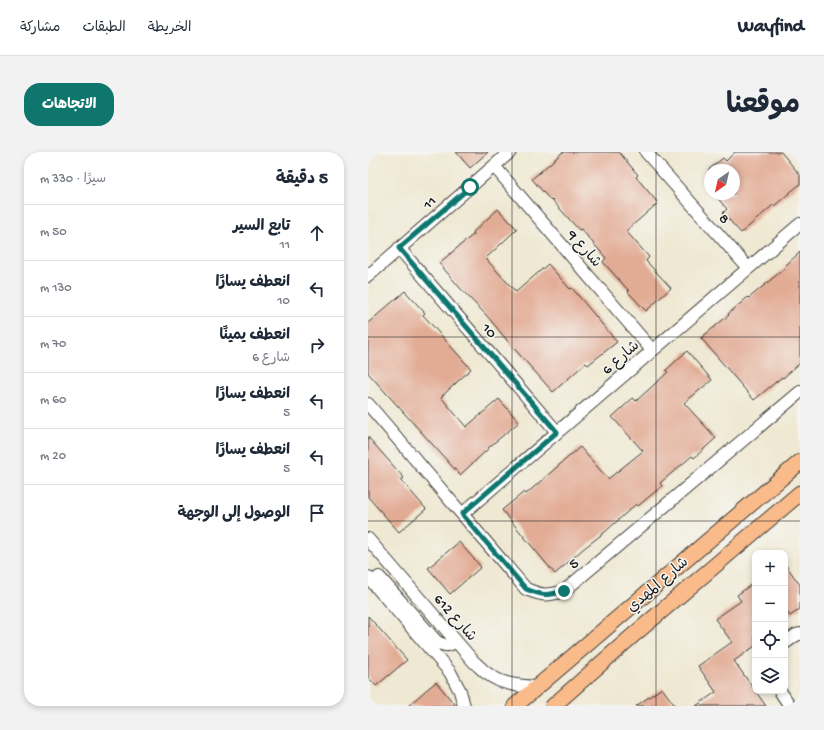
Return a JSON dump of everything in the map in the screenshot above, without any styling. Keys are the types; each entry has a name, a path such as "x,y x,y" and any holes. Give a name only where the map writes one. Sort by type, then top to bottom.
{"main road":[{"name":"شارع المهدي","path":"515,706 800,462"},
{"name":"شارع المهدي","path":"553,706 630,638 800,493"}],"street":[{"name":"11","path":"368,276 510,152"},
{"name":"8","path":"646,152 748,268"},
{"name":"شارع 9","path":"494,166 652,350"},
{"name":"شارع 6","path":"462,514 800,224"},
{"name":"10","path":"399,248 557,432"},
{"name":"5","path":"368,404 526,589 538,594 551,595 564,591 800,392"},
{"name":"شارع 612","path":"368,539 474,662 489,675 505,682 520,686 537,687"},
{"path":"368,570 379,577 436,642 443,645 451,645 456,641"},
{"path":"368,577 450,672 460,692 464,706"},
{"path":"788,641 800,634"},
{"path":"782,694 790,706"}],"building":[{"path":"456,152 488,152 470,168"},
{"path":"563,152 619,152 638,175 636,177 658,203 626,231 649,257 646,261 671,288 646,311 603,262 606,258 581,229 579,230 532,179"},
{"path":"735,152 781,152 800,175 800,184 741,233 723,213 727,209 719,200 740,200 740,164 716,164 723,158 726,161"},
{"path":"498,209 517,229 486,258 487,260 516,292 548,264 570,289 572,288 617,342 588,365 586,363 553,392 439,263 474,234 473,232"},
{"path":"800,252 800,363 754,400 701,338 748,297 749,298 785,268 784,267"},
{"path":"405,291 425,313 423,315 471,369 441,397 466,427 499,399 519,422 488,448 460,475 368,373 368,323"},
{"path":"687,351 712,380 684,403 716,438 694,458 692,456 660,483 662,486 638,506 636,504 555,574 502,510 524,492 526,494 580,447 608,479 643,451 612,417 633,398 636,401 668,372 666,370"},
{"path":"368,437 404,478 401,480 426,509 399,532 368,497"},
{"path":"459,542 481,567 450,594 428,568"},
{"path":"788,568 800,585 800,609 790,616 788,613"},
{"path":"752,584 752,648 734,661 752,686 752,694 757,694 766,706 696,706 716,692 698,666 732,642 715,619 741,601 737,595"},
{"path":"368,616 407,660 376,686 368,677"},
{"path":"436,682 456,706 408,706 425,691"},
{"path":"662,688 675,706 636,706"}],"route":[{"path":"470,187 399,248 557,432 462,514 526,589 538,594 551,595 564,591"}]}
